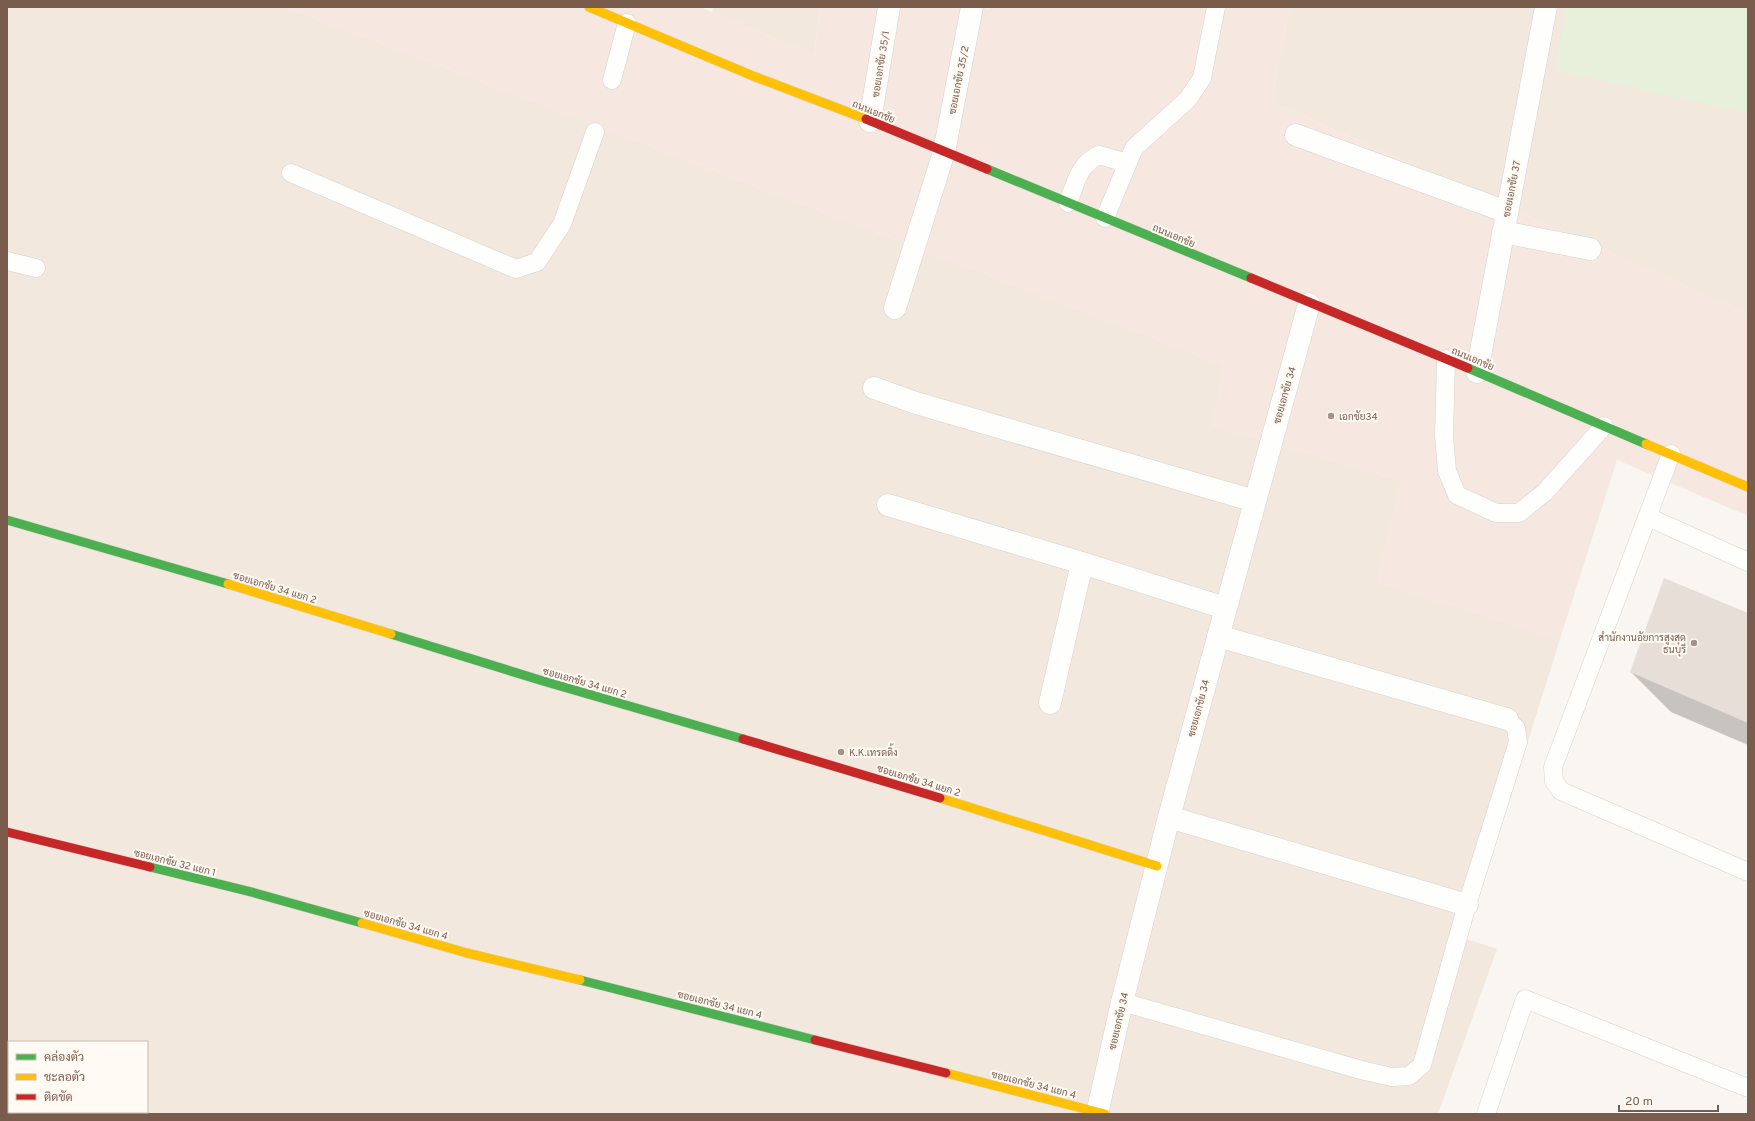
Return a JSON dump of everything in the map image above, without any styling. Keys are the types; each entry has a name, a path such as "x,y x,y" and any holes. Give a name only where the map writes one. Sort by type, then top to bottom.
{"street":[{"name":"ถนนเอกชัย","path":"589,7 753,76 870,121 1309,304 1446,359 1748,487"},
{"name":"ซอยเอกชัย 35/1","path":"870,121 889,7"},
{"name":"ซอยเอกชัย 35/2","path":"895,308 944,152 972,7"},
{"name":"ซอยเอกชัย 37","path":"1476,372 1546,7"},
{"path":"1296,136 1505,222 1590,249"},
{"name":"ซอยเอกชัย 34","path":"1100,1113 1122,1002 1169,817 1309,304"},
{"path":"874,388 916,403 1254,501"},
{"path":"888,505 1082,562 1225,608"},
{"name":"ซอยเอกชัย 34 แยก 2","path":"7,520 176,568 543,681 869,776 1157,866"},
{"path":"1050,703 1082,562"},
{"path":"1218,636 1507,719"},
{"path":"1169,817 1467,905"},
{"name":"ซอยเอกชัย 32 แยก 1","path":"7,832 255,893 337,916"},
{"name":"ซอยเอกชัย 34 แยก 4","path":"337,916 467,952 1100,1113"}],"lane":[{"path":"1105,218 1134,148 1188,99 1202,78 1216,7"},
{"path":"612,80 627,23"},
{"path":"291,173 516,269 537,262 562,224 595,132"},
{"path":"1068,203 1081,169 1091,159 1099,155 1127,163"},
{"path":"7,261 36,268"},
{"path":"1446,359 1444,436 1447,471 1457,495 1496,513 1519,513 1545,492 1604,426"},
{"path":"1672,454 1553,767 1554,781 1561,791 1748,872"},
{"path":"1648,517 1748,562"},
{"path":"1122,1002 1365,1071 1392,1077 1409,1076 1422,1065 1467,905 1518,742 1516,728 1507,719"},
{"path":"1486,1114 1525,999 1748,1088"}],"shaded area":[{"path":"7,7 286,7 1224,365 1212,425 1402,481 1377,582 1560,639 1466,939 1497,949 1438,1114 7,1114"},
{"path":"286,7 700,7 814,55 820,7 981,7 988,9 989,7 1289,7 1272,102 1748,314 1748,516 1617,460 1560,639 1377,582 1402,481 1212,425 1224,365"},
{"path":"713,7 820,7 814,55 712,12"},
{"path":"1289,7 1748,7 1748,314 1272,102"}],"green space":[{"path":"1567,7 1748,7 1748,113 1555,70"}],"building":[{"name":"สำนักงานอัยการสูงสุด ธนบุรี","path":"1664,578 1748,613 1748,723 1630,672"}],"traffic: fast":[{"path":"987,169 1251,278"},
{"path":"1468,368 1646,444"},
{"path":"7,520 228,584"},
{"path":"391,634 543,681 743,739"},
{"path":"150,867 255,893 362,923"},
{"path":"580,980 815,1040"}],"traffic: slow":[{"path":"589,7 753,76 866,119"},
{"path":"1646,444 1748,487"},
{"path":"228,584 391,634"},
{"path":"940,798 1157,866"},
{"path":"362,923 467,953 580,980"},
{"path":"946,1073 1105,1114"}],"traffic: jam":[{"path":"866,119 987,169"},
{"path":"1251,278 1468,368"},
{"path":"743,739 940,798"},
{"path":"7,832 150,867"},
{"path":"815,1040 946,1073"}],"place":[{"name":"เอกชัย34","path":"1331,416"},
{"name":"สำนักงานอัยการสูงสุด ธนบุรี","path":"1694,643"},
{"name":"K.K.เทรดดิ้ง","path":"841,752"}]}
